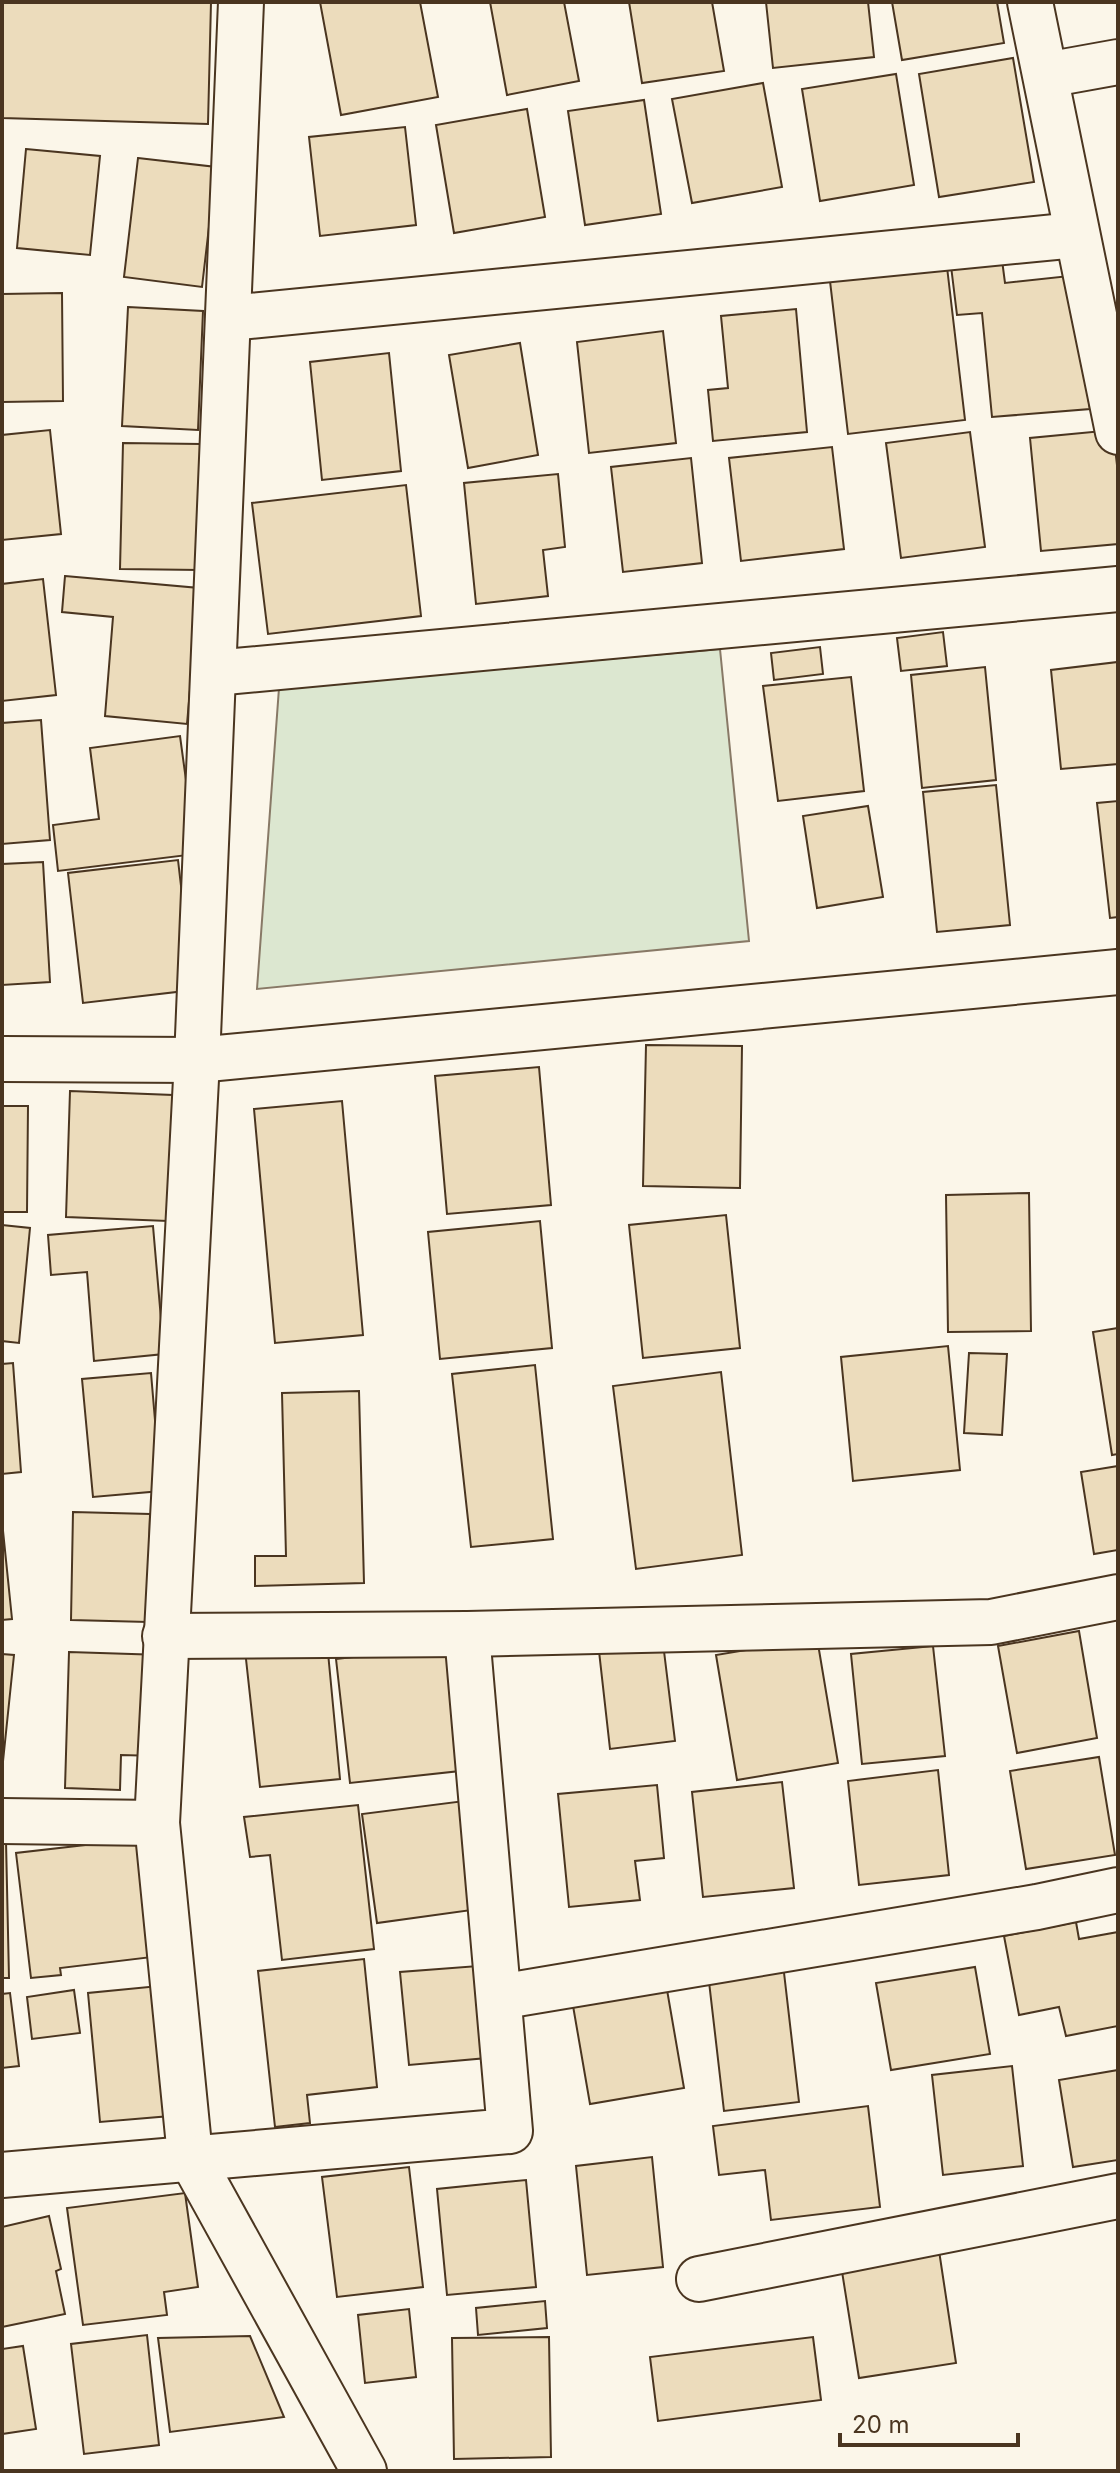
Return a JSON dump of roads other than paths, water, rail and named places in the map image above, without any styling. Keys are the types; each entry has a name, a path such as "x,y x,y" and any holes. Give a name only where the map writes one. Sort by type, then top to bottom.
{"street":[{"path":"241,2 197,1060 157,1823 190,2156 364,2471"},
{"path":"1030,2 1076,235 1113,386 1118,432"},
{"path":"1046,75 1118,62"},
{"path":"229,318 1076,235"},
{"path":"214,673 1118,589"},
{"path":"2,1059 197,1060 1118,972"},
{"path":"165,1636 467,1634 991,1622 1118,1597"},
{"path":"2,2175 190,2156 510,2131 467,1634"},
{"path":"2,1821 157,1823"},
{"path":"499,1997 1037,1907 1118,1890"},
{"path":"699,2279 1118,2196"}]}
